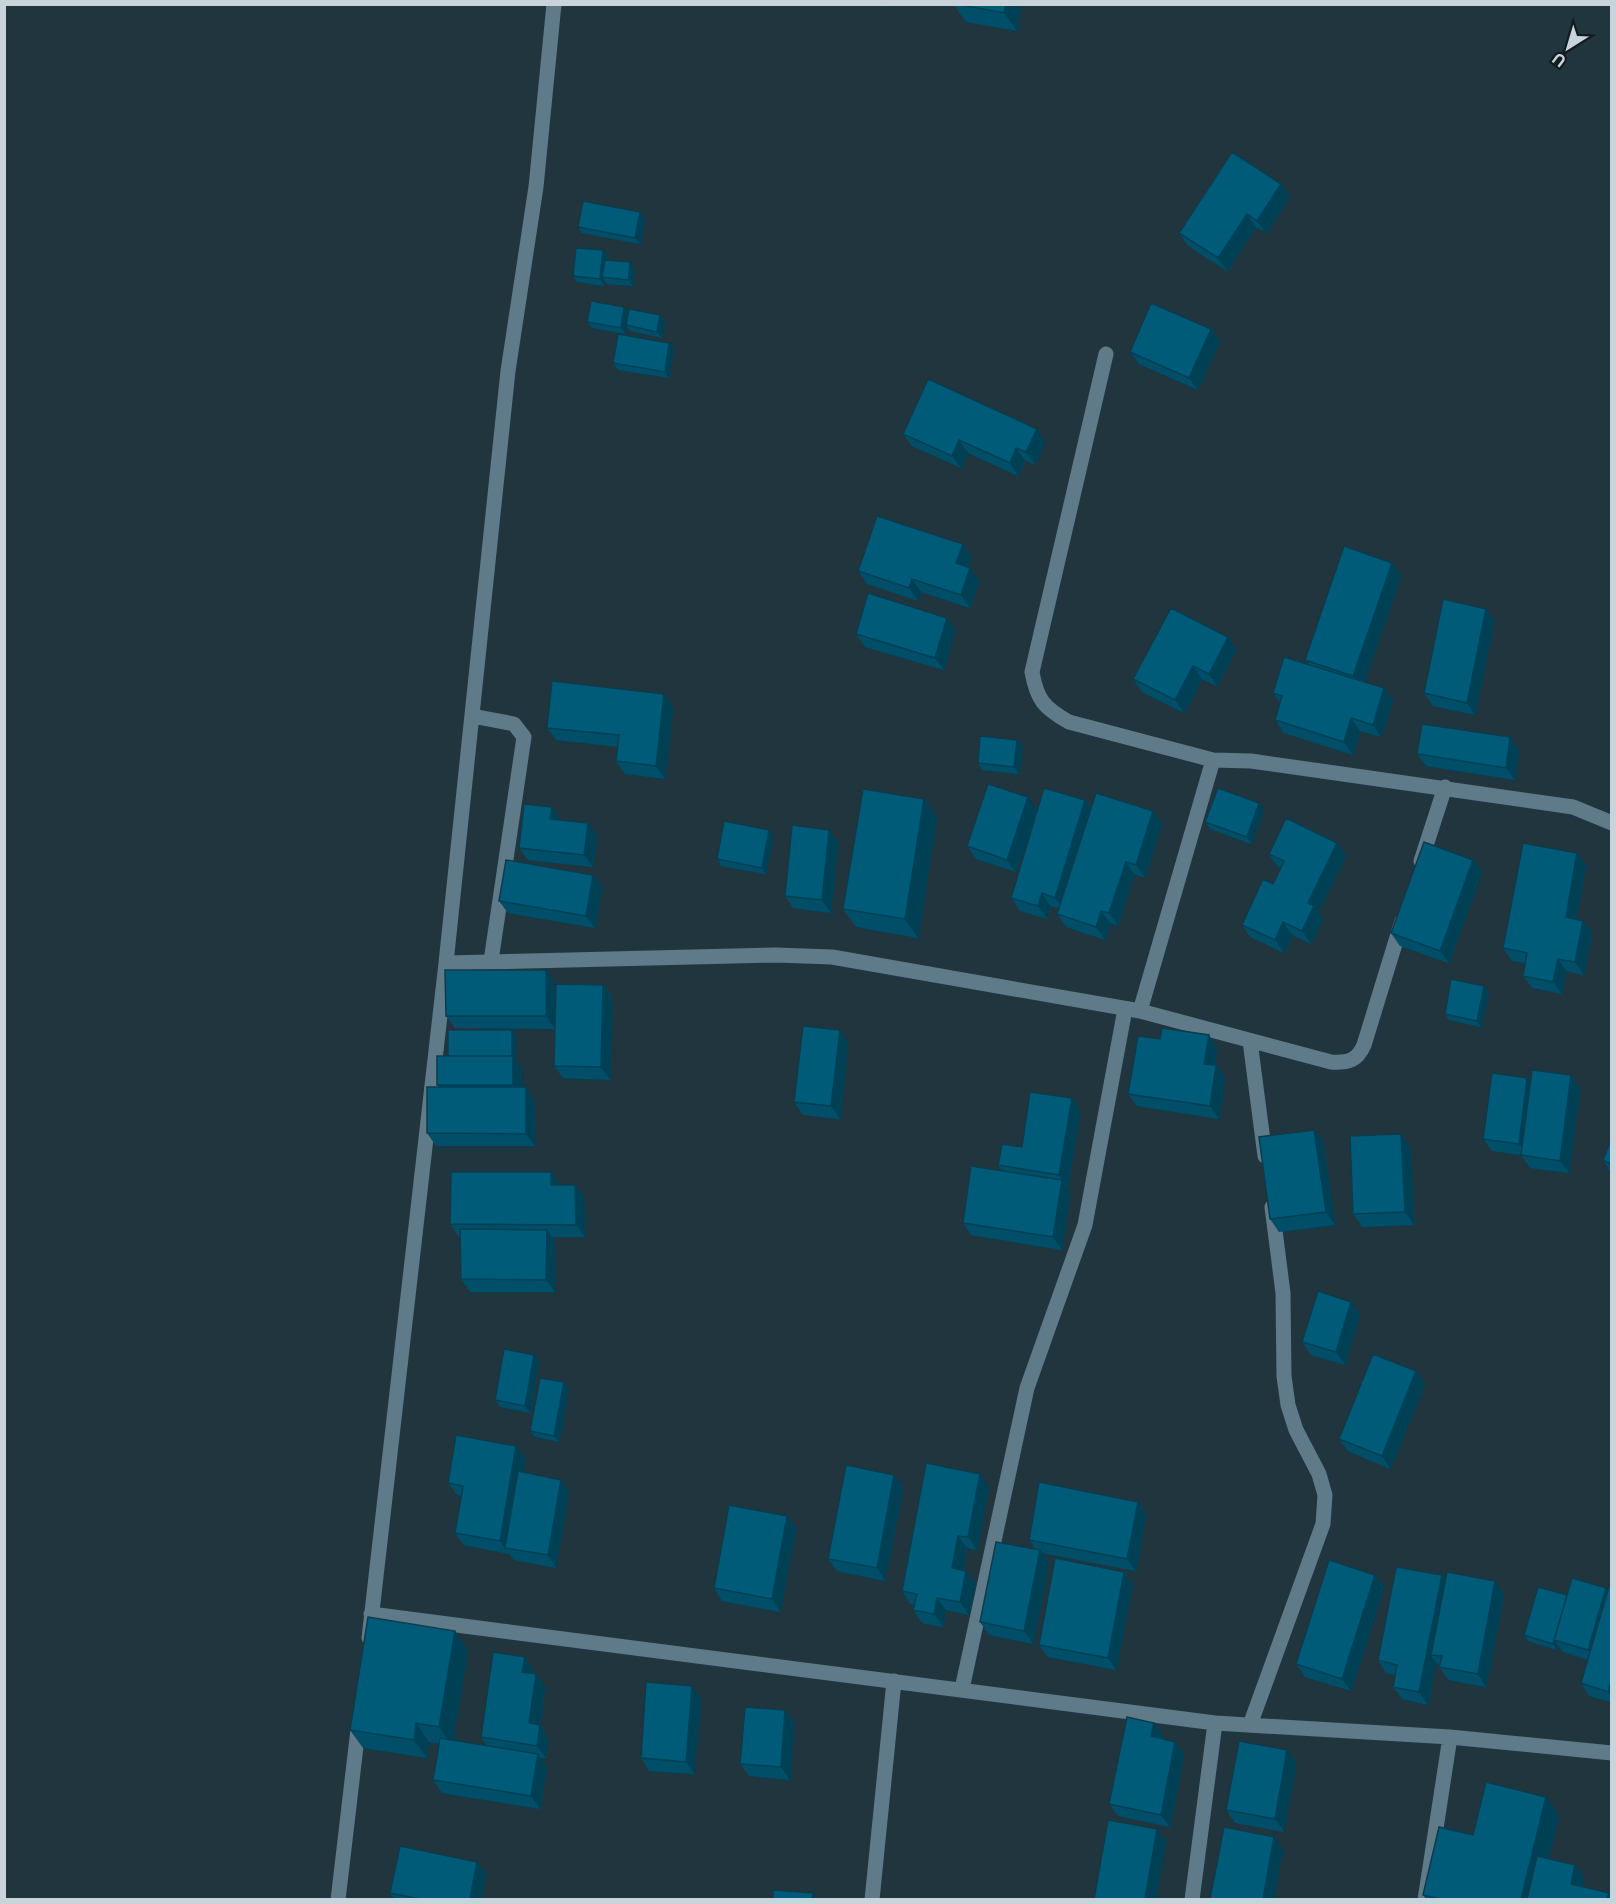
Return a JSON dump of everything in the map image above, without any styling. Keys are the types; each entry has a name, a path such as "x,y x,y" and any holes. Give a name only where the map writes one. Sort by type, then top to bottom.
{"street":[{"path":"367,1649 446,963 508,371 536,187 554,4"},
{"path":"1106,354 1032,672 1036,694 1049,711 1069,722 1213,759 1251,761 1573,807 1611,823"},
{"path":"472,716 514,724 524,738 491,961"},
{"path":"1140,1011 1213,759"},
{"path":"1416,877 1445,787"},
{"path":"446,963 794,955 832,957 1140,1011 1331,1062 1346,1063 1358,1057 1406,910"},
{"path":"962,1689 1027,1388 1085,1225 1125,1009"},
{"path":"1250,1041 1267,1167"},
{"path":"1250,1725 1323,1524 1325,1495 1319,1474 1296,1430 1288,1405 1284,1376 1283,1293 1270,1190"},
{"path":"372,1614 1215,1723 1450,1737 1611,1752"},
{"path":"872,1899 894,1681"},
{"path":"338,1899 360,1709"},
{"path":"1192,1899 1215,1723"},
{"path":"1425,1899 1450,1737"}],"building":[{"path":"956,4 1006,4 1004,13"},
{"path":"1232,152 1281,184 1257,221 1247,214 1218,258 1179,233"},
{"path":"583,201 640,212 635,238 578,227"},
{"path":"576,248 603,250 600,279 573,276"},
{"path":"605,260 630,262 628,280 602,277"},
{"path":"591,301 624,307 621,328 587,322"},
{"path":"1151,303 1211,329 1189,378 1130,352"},
{"path":"629,309 660,315 657,332 626,325"},
{"path":"618,334 669,343 665,372 613,363"},
{"path":"928,379 1037,429 1026,452 1016,448 1010,463 959,440 952,456 903,434"},
{"path":"877,516 963,544 956,563 970,568 961,595 912,579 909,588 858,571"},
{"path":"1344,546 1392,563 1353,676 1305,660"},
{"path":"868,593 947,618 935,658 856,634"},
{"path":"1443,599 1486,609 1467,703 1424,693"},
{"path":"1171,608 1228,637 1209,674 1193,666 1175,700 1133,679"},
{"path":"1284,657 1384,688 1373,725 1351,718 1344,742 1275,720 1282,696 1273,693"},
{"path":"552,681 664,694 656,766 616,761 619,735 547,728"},
{"path":"1422,724 1510,737 1506,768 1417,754"},
{"path":"980,736 1017,740 1014,767 978,763"},
{"path":"988,784 1028,797 1007,860 967,846"},
{"path":"1044,788 1085,800 1055,898 1042,893 1038,906 1011,898"},
{"path":"1218,788 1259,803 1247,837 1205,822"},
{"path":"863,789 924,799 905,919 843,909"},
{"path":"1096,793 1153,811 1136,865 1126,862 1109,913 1101,911 1096,927 1057,914"},
{"path":"524,804 552,807 550,819 588,823 584,855 519,848"},
{"path":"1286,818 1337,843 1308,903 1314,906 1302,931 1283,922 1275,940 1242,925 1263,879 1273,884 1284,861 1269,854"},
{"path":"724,821 769,830 762,868 717,859"},
{"path":"792,825 829,830 822,900 785,896"},
{"path":"1424,842 1473,860 1440,951 1391,933"},
{"path":"1523,843 1577,853 1566,917 1583,921 1575,962 1558,959 1553,982 1523,976 1527,953 1503,948"},
{"path":"506,860 593,875 586,916 499,901"},
{"path":"445,970 546,970 546,1016 446,1016"},
{"path":"1451,979 1484,986 1477,1021 1445,1014"},
{"path":"556,984 603,985 601,1067 554,1066"},
{"path":"803,1026 840,1030 831,1106 794,1102"},
{"path":"1162,1028 1209,1035 1204,1064 1216,1065 1210,1106 1128,1094 1138,1036 1160,1039"},
{"path":"448,1030 512,1030 512,1056 448,1056"},
{"path":"437,1056 513,1056 513,1085 437,1085"},
{"path":"1532,1070 1571,1075 1560,1161 1521,1155"},
{"path":"1492,1073 1527,1078 1519,1144 1483,1139"},
{"path":"427,1087 526,1087 526,1134 427,1133"},
{"path":"1030,1092 1072,1098 1059,1175 998,1165 1002,1144 1022,1147"},
{"path":"1314,1130 1326,1212 1270,1219 1259,1137"},
{"path":"1401,1134 1405,1212 1353,1214 1350,1136"},
{"path":"1611,1140 1611,1164 1603,1160"},
{"path":"971,1166 1062,1180 1053,1237 963,1223"},
{"path":"451,1172 551,1172 551,1185 575,1185 576,1225 450,1224"},
{"path":"460,1229 547,1230 546,1280 461,1279"},
{"path":"1318,1291 1351,1302 1336,1352 1302,1342"},
{"path":"504,1349 534,1355 525,1406 495,1400"},
{"path":"1373,1354 1416,1371 1382,1456 1339,1439"},
{"path":"540,1378 564,1382 554,1436 530,1431"},
{"path":"456,1435 516,1446 500,1541 455,1533 463,1486 448,1483"},
{"path":"926,1463 980,1474 968,1537 958,1536 952,1568 966,1571 960,1602 937,1598 934,1614 913,1610 917,1594 902,1591"},
{"path":"846,1465 894,1475 877,1568 828,1559"},
{"path":"518,1471 561,1480 548,1555 505,1548"},
{"path":"1039,1482 1138,1502 1127,1559 1029,1540"},
{"path":"729,1505 787,1516 772,1599 714,1588"},
{"path":"996,1542 1040,1550 1024,1631 980,1622"},
{"path":"1055,1558 1124,1572 1108,1658 1039,1645"},
{"path":"1329,1560 1375,1575 1342,1679 1296,1664"},
{"path":"1396,1567 1442,1575 1419,1692 1393,1687 1397,1665 1378,1660"},
{"path":"1447,1572 1495,1581 1478,1674 1439,1667 1442,1656 1431,1655"},
{"path":"1572,1578 1606,1588 1588,1650 1554,1640"},
{"path":"1611,1580 1611,1682 1608,1692 1581,1683"},
{"path":"1538,1587 1567,1595 1553,1644 1524,1635"},
{"path":"368,1617 455,1631 439,1727 416,1723 414,1740 350,1730"},
{"path":"493,1652 525,1657 522,1672 536,1674 529,1723 540,1725 537,1746 481,1737"},
{"path":"646,1682 692,1686 686,1762 641,1758"},
{"path":"745,1707 785,1710 781,1767 740,1764"},
{"path":"1127,1717 1154,1723 1151,1736 1175,1742 1161,1815 1109,1804"},
{"path":"440,1738 538,1754 531,1796 433,1780"},
{"path":"1239,1741 1287,1750 1275,1819 1226,1810"},
{"path":"1486,1782 1546,1797 1521,1899 1441,1899 1423,1895 1439,1827 1473,1835"},
{"path":"1108,1820 1157,1829 1145,1899 1094,1899"},
{"path":"1224,1827 1274,1837 1263,1899 1210,1899"},
{"path":"400,1846 477,1862 470,1899 420,1899 390,1893"},
{"path":"1537,1856 1575,1865 1571,1884 1609,1893 1607,1899 1527,1899"},
{"path":"773,1890 813,1893 812,1899 773,1899"}]}
